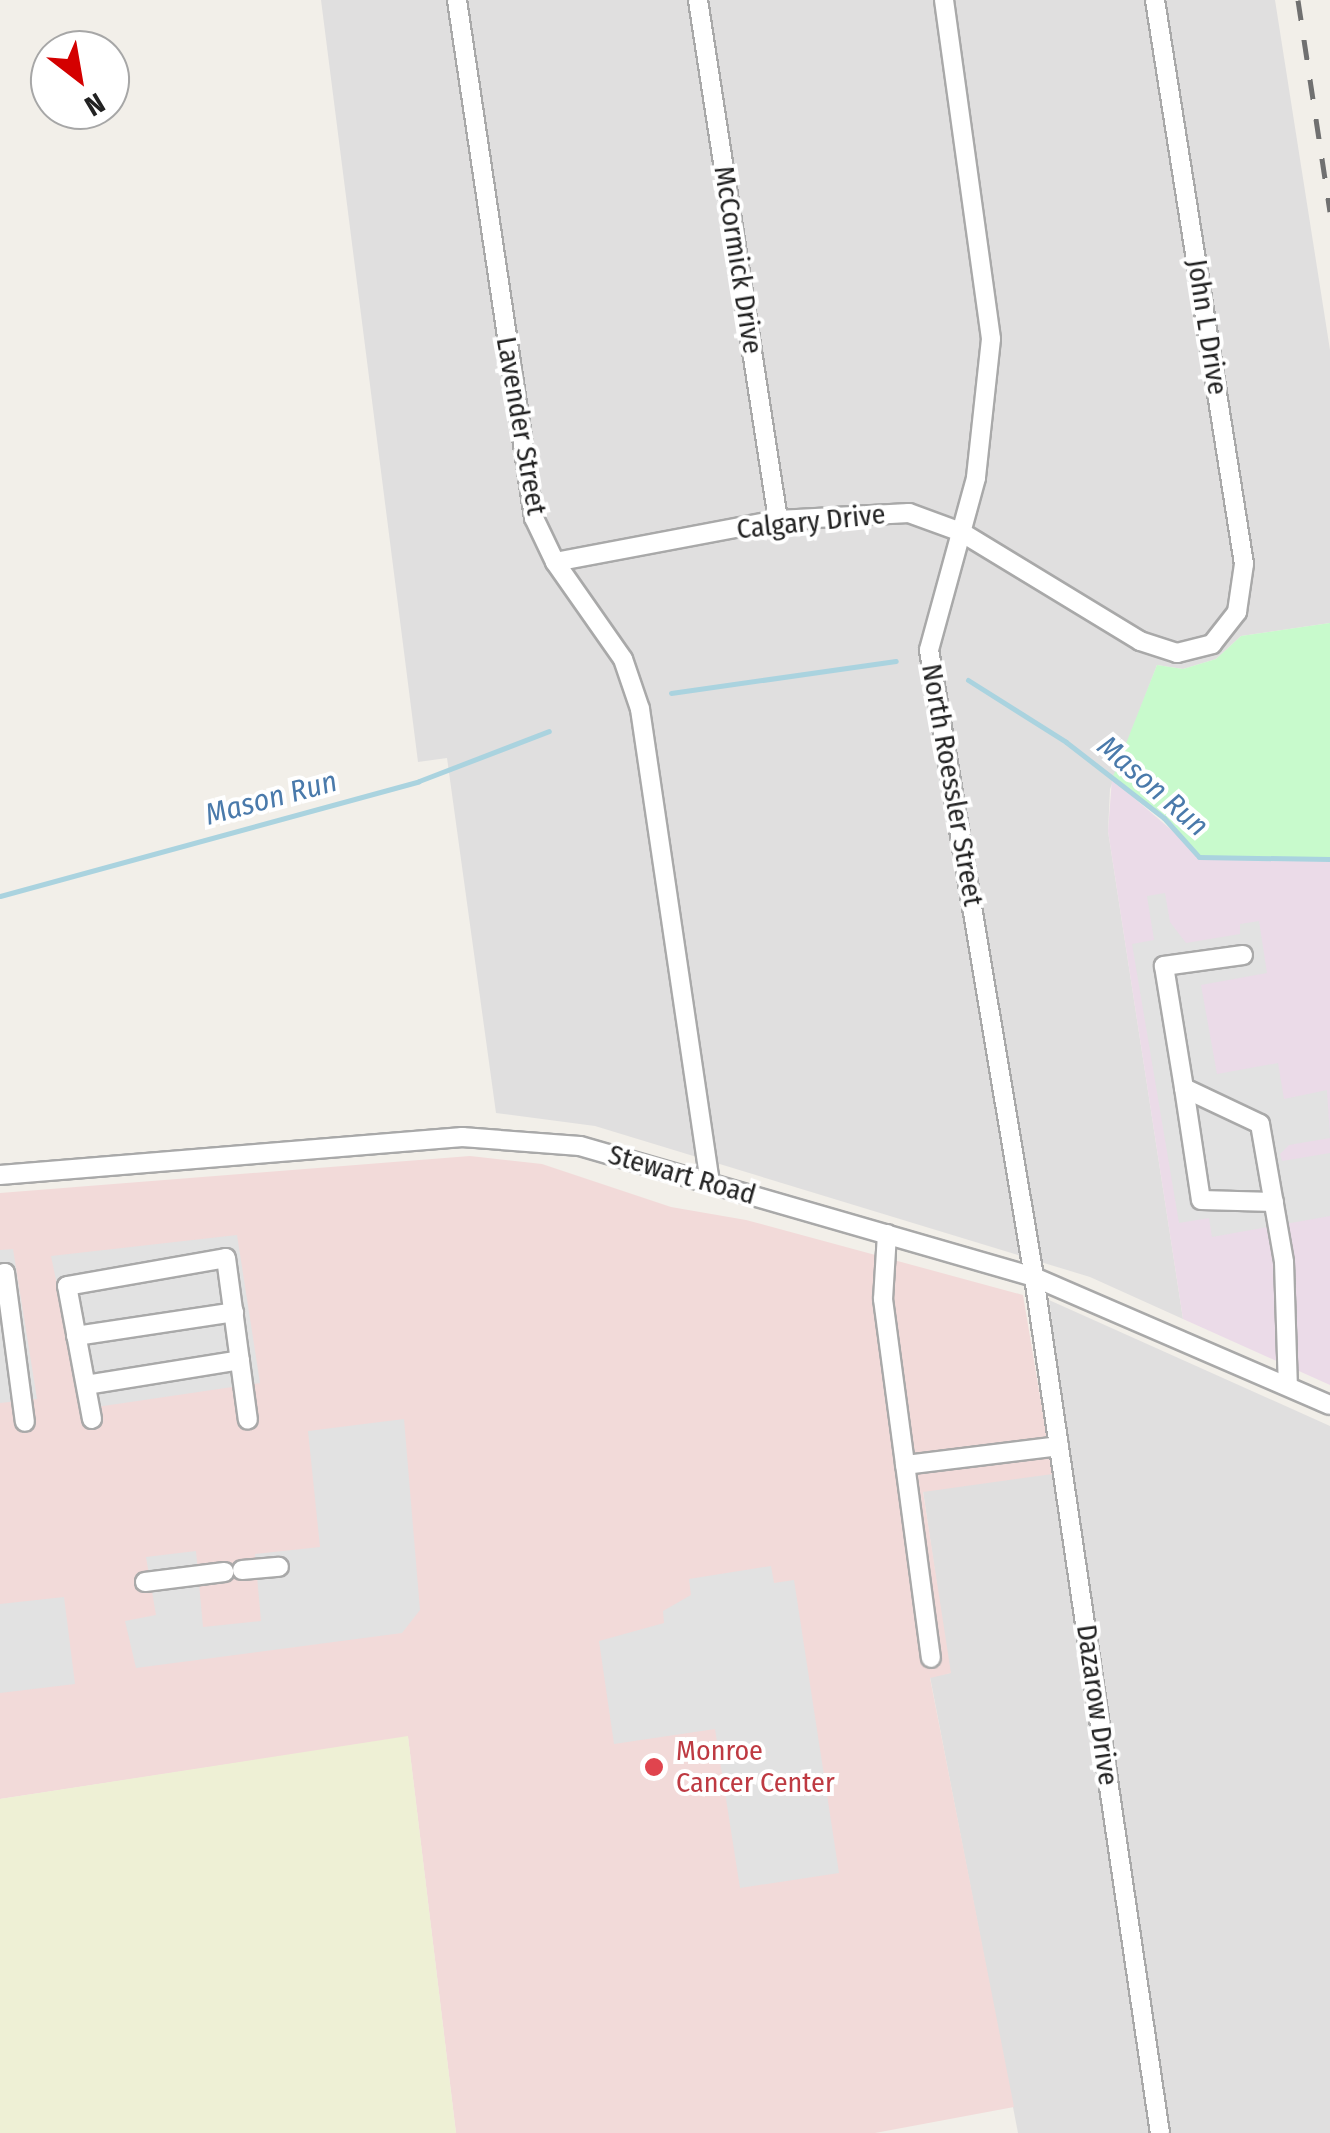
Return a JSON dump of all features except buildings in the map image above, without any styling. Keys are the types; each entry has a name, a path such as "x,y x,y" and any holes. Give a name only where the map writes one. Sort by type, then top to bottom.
{"street":[{"name":"Lavender Street","path":"457,0 534,518 555,562 623,659 640,709 710,1182"},
{"name":"McCormick Drive","path":"698,0 778,520"},
{"name":"North Roessler Street","path":"944,0 991,339 986,419 929,650 1034,1277"},
{"name":"John L Drive","path":"1155,0 1244,564 1238,612 1212,644"},
{"name":"Calgary Drive","path":"555,562 778,520 909,513 961,532 1140,642 1177,653 1212,644"},
{"path":"1243,955 1164,966 1201,1200 1274,1202"},
{"path":"1184,1088 1260,1124 1284,1262 1288,1386"},
{"name":"Stewart Road","path":"0,1175 492,1138 580,1146 1034,1277 1330,1405"},
{"path":"888,1234 882,1299 931,1658"},
{"path":"92,1418 67,1286 226,1258 248,1420"},
{"path":"0,1274 5,1273 25,1422"},
{"name":"Dazarow Drive","path":"1034,1277 1160,2133"},
{"path":"76,1336 234,1312"},
{"path":"86,1385 240,1360"},
{"path":"905,1465 1059,1446"},
{"path":"145,1582 278,1567"}],"shaded area":[{"path":"321,0 1275,0 1330,350 1330,623 1241,636 1216,659 1183,669 1157,665 1110,789 1108,831 1183,1319 1090,1277 595,1126 496,1113 447,758 418,762"},
{"path":"1112,779 1183,840 1225,860 1330,859 1330,1385 1183,1319 1108,831"},
{"path":"1165,893 1170,922 1186,943 1240,934 1240,924 1259,921 1267,973 1201,985 1217,1074 1278,1063 1284,1099 1327,1090 1330,1138 1289,1145 1280,1154 1282,1161 1330,1153 1330,1216 1212,1237 1209,1218 1179,1223 1132,944 1154,940 1147,896"},
{"path":"470,1156 542,1164 671,1207 746,1220 1023,1295 1053,1474 923,1492 951,1673 930,1678 1014,2107 875,2133 456,2133 408,1737 0,1799 0,1193"},
{"path":"237,1235 260,1383 83,1409 51,1256"},
{"path":"13,1249 37,1399 0,1403 0,1250"},
{"path":"1049,1300 1330,1426 1330,2133 1018,2133 930,1677 950,1673 923,1491 1071,1470"},
{"path":"404,1419 420,1610 402,1633 136,1668 125,1621 156,1615 146,1557 196,1551 203,1627 261,1621 255,1554 320,1547 308,1431"},
{"path":"771,1566 774,1583 794,1580 839,1873 740,1888 715,1729 614,1744 599,1641 664,1623 663,1611 691,1595 689,1579"},
{"path":"64,1597 75,1684 0,1693 0,1604"}],"green space":[{"path":"1330,623 1330,859 1199,857 1164,818 1112,779 1157,665 1183,669 1216,659 1241,636"},
{"path":"408,1736 456,2133 0,2133 0,1799"}],"waterway":[{"name":"Mason Run","path":"671,693 896,661"},
{"name":"Mason Run","path":"968,680 1066,742 1164,818 1199,857 1330,859"},
{"name":"Mason Run","path":"0,896 419,781 549,731"}],"railway":[{"path":"1298,0 1330,212"}],"place":[{"name":"Monroe Cancer Center","path":"654,1767"}]}
